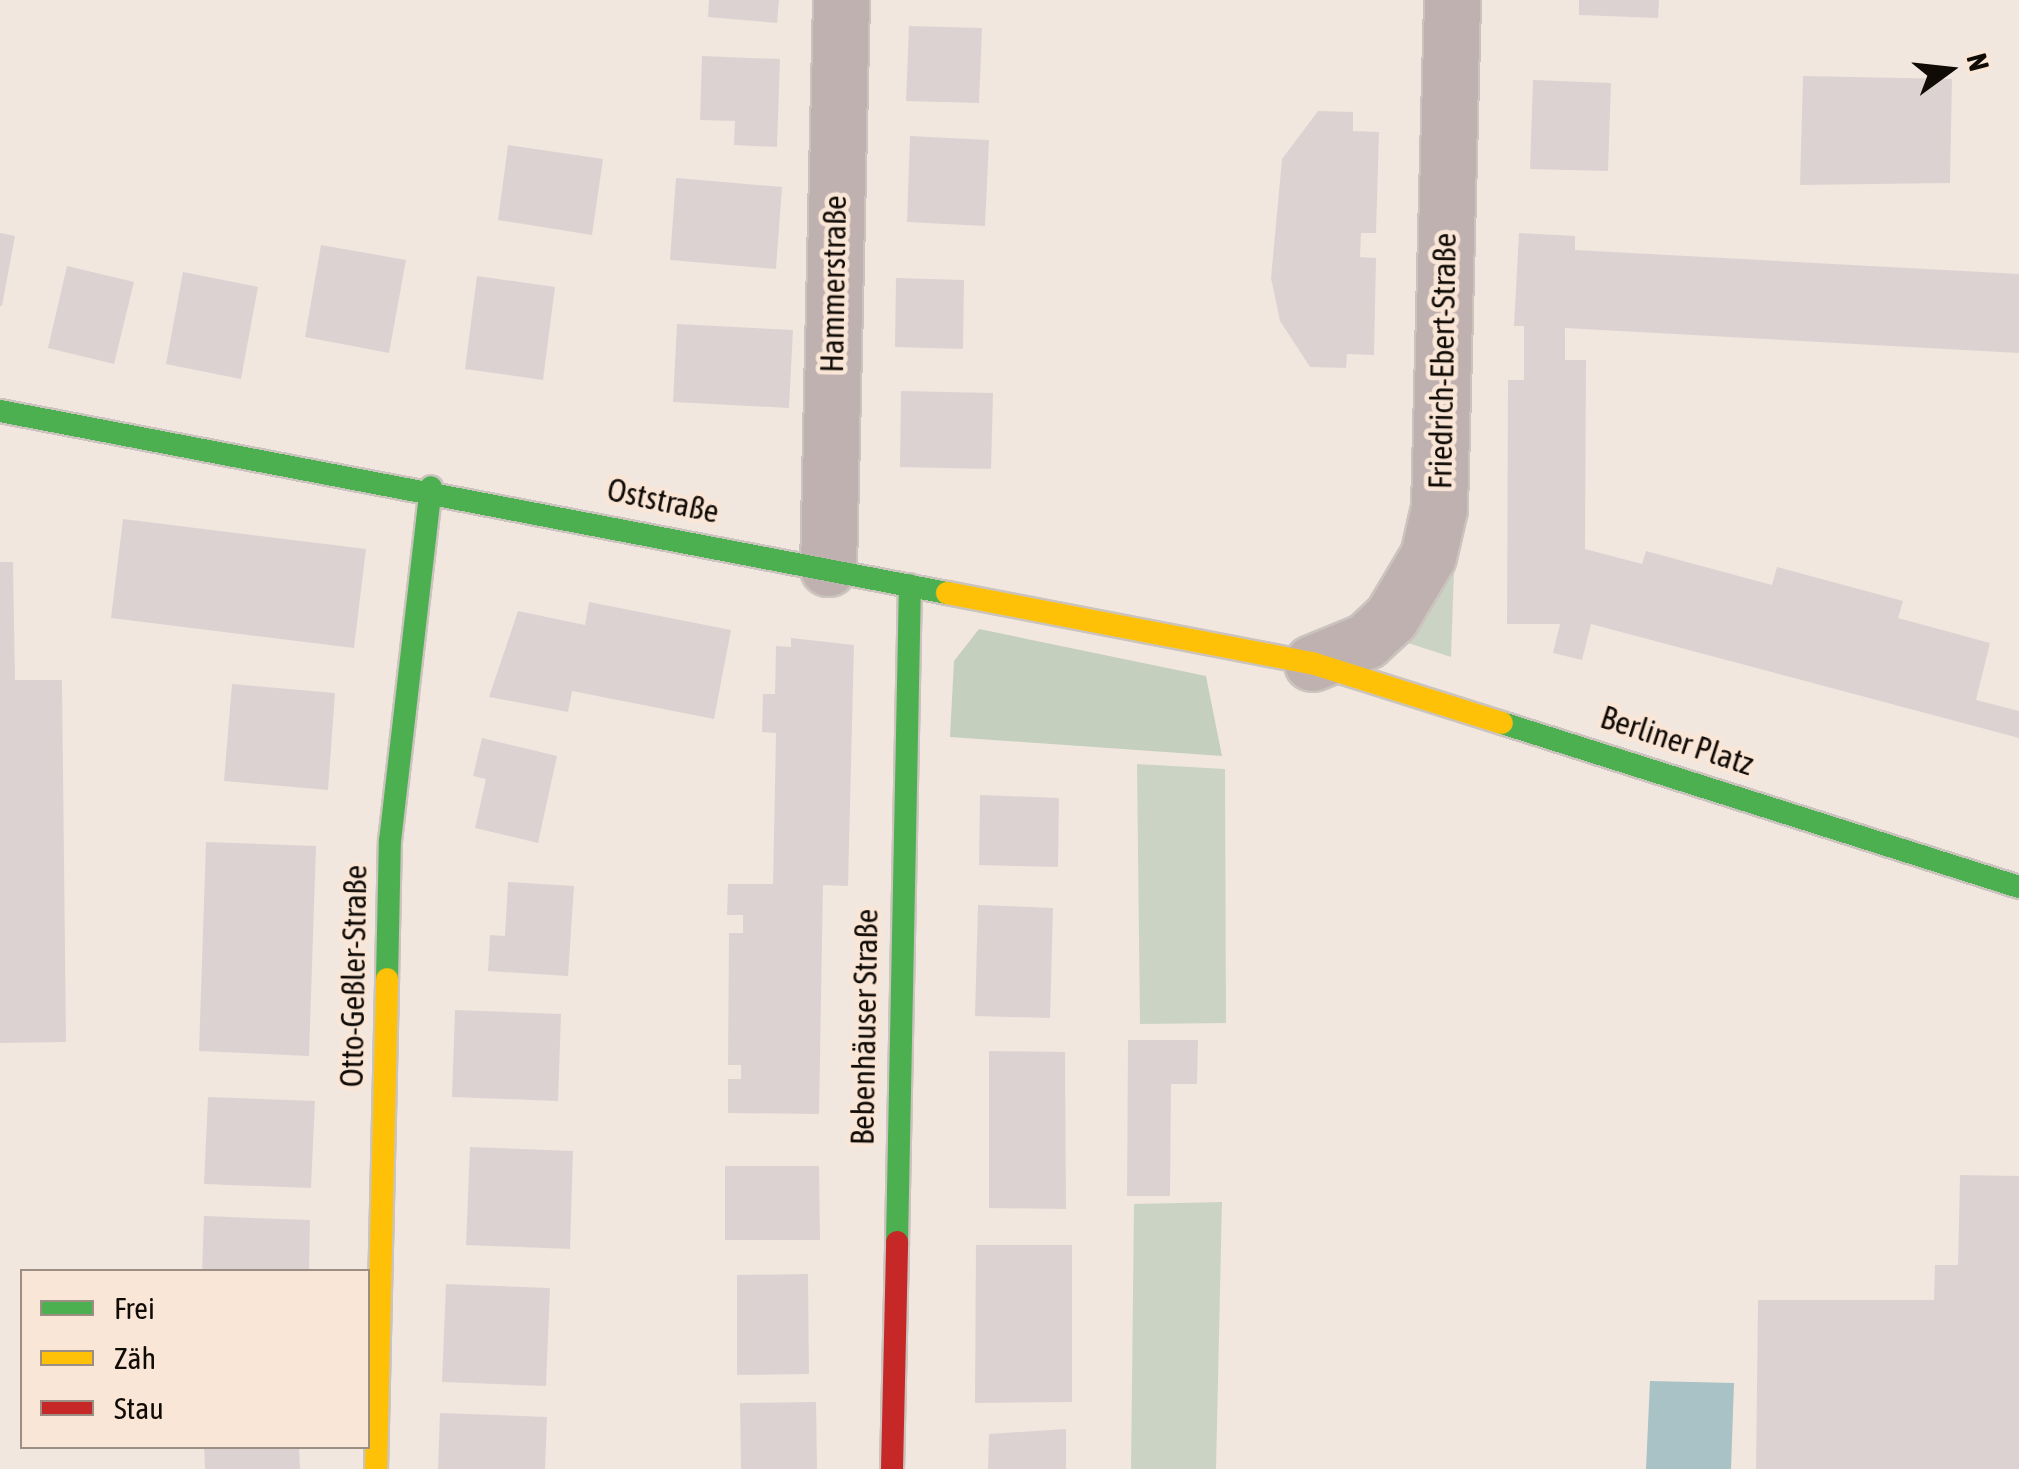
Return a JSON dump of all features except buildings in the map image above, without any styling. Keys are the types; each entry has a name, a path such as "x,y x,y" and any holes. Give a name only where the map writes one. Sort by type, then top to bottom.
{"street":[{"name":"Hammerstraße","path":"828,568 841,0"},
{"name":"Friedrich-Ebert-Straße","path":"1312,663 1366,641 1390,618 1428,556 1439,508 1452,0"},
{"name":"Oststraße","path":"0,411 431,487 910,586 1312,663"},
{"name":"Otto-Geßler-Straße","path":"376,1469 390,841 431,487"},
{"name":"Bebenhäuser Straße","path":"892,1469 910,586"},
{"name":"Berliner Platz","path":"1312,663 2019,887"}],"green space":[{"path":"1445,568 1454,571 1451,657 1402,641"},
{"path":"979,629 1206,676 1222,756 950,737 954,661"},
{"path":"1137,764 1225,769 1226,1023 1140,1024"},
{"path":"1222,1202 1216,1469 1131,1469 1134,1204"}],"water":[{"path":"1650,1381 1734,1383 1731,1469 1646,1469"}],"traffic: fast":[{"path":"0,411 947,593"},
{"path":"387,979 390,841 431,487"},
{"path":"897,1242 910,585"},
{"path":"1502,723 2019,887"}],"traffic: slow":[{"path":"947,593 1312,663 1502,723"},
{"path":"376,1469 387,979"}],"traffic: jam":[{"path":"892,1469 897,1242"}]}
